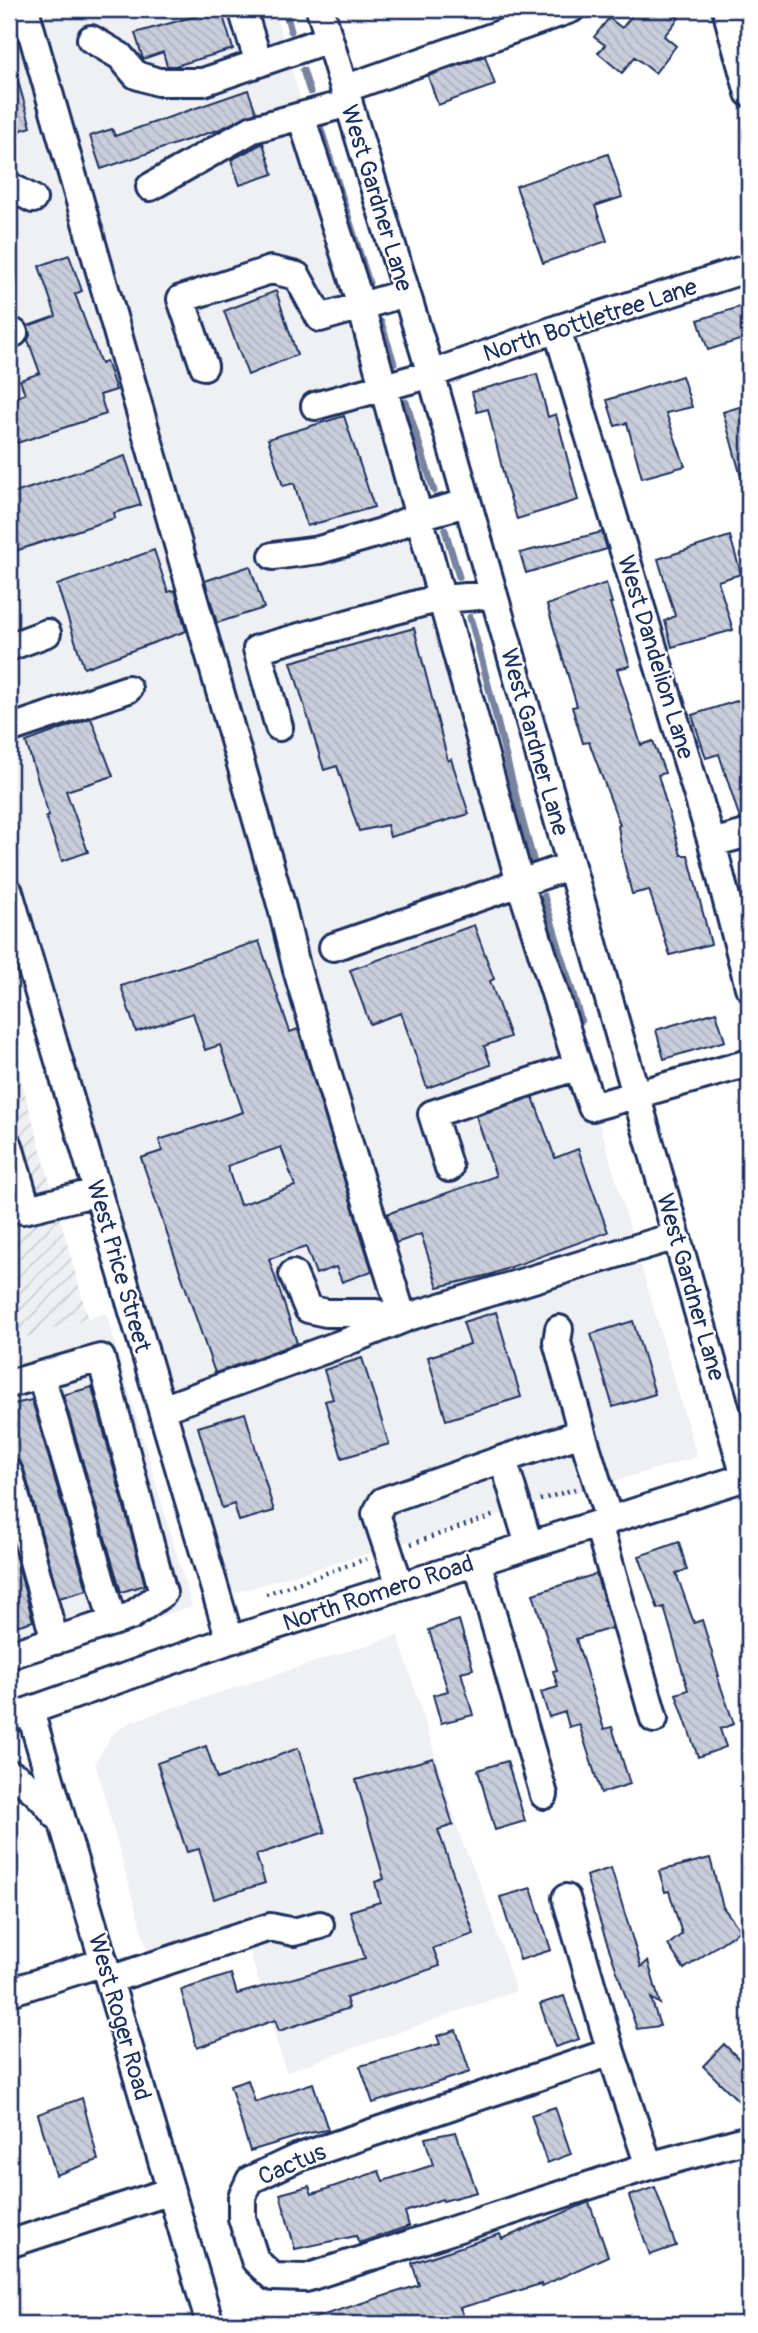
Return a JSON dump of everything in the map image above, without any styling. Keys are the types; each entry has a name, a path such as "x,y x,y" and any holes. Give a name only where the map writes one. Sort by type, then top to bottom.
{"street":[{"path":"25,9 398,1321"},
{"path":"242,9 259,63"},
{"name":"West Gardner Lane","path":"320,9 431,374 635,1094 747,1476"},
{"path":"150,187 253,129 300,116 570,9"},
{"path":"726,9 749,93"},
{"path":"91,39 120,56 135,75 158,82 203,82 329,39"},
{"path":"300,116 361,306 520,883 592,1107 749,1063"},
{"path":"9,186 33,199"},
{"name":"North Bottletree Lane","path":"315,406 431,374 557,329 749,268"},
{"path":"204,366 181,299 271,270 297,276 320,318 406,293"},
{"name":"West Dandelion Lane","path":"557,329 712,843 749,987"},
{"path":"273,556 318,550 382,532 418,516 467,503"},
{"path":"279,727 257,649 441,599 493,595"},
{"path":"9,648 47,633"},
{"path":"9,729 128,689"},
{"path":"712,843 749,833"},
{"path":"333,947 570,866"},
{"name":"West Price Street","path":"9,892 14,932 97,1192 230,1640"},
{"path":"449,1168 432,1114 578,1066"},
{"path":"9,1146 18,1206 97,1192"},
{"path":"162,1409 398,1321 676,1236"},
{"path":"293,1274 308,1308 326,1313 376,1312 398,1321"},
{"path":"559,1329 557,1342 654,1718"},
{"path":"9,1384 102,1358 163,1593 131,1616 9,1655"},
{"path":"41,1375 113,1622"},
{"path":"400,1586 376,1514 383,1501 582,1433"},
{"path":"503,1459 529,1545"},
{"path":"9,1473 55,1641"},
{"name":"North Romero Road","path":"19,1714 230,1640 747,1476"},
{"path":"477,1561 544,1795"},
{"name":"West Roger Road","path":"19,1714 63,1824 210,2324"},
{"path":"9,1773 23,1780 42,1797 63,1824"},
{"path":"566,1898 611,2052 649,2166"},
{"path":"9,1992 106,1971 270,1927 294,1932 320,1925"},
{"name":"Cactus","path":"611,2052 298,2158 250,2180 242,2197 242,2218 256,2260 273,2277 306,2278 649,2166 749,2139"},
{"path":"9,2244 171,2191"}],"path":[{"path":"266,1594 579,1487"}],"shaded area":[{"path":"9,9 274,9 697,1457 233,1593 9,855"},
{"path":"9,1036 88,1318 9,1343"},
{"path":"106,1313 192,1606 9,1666 9,1343"},
{"path":"398,1635 462,1842 484,1893 516,1991 286,2072 248,1946 155,1978 95,1763 112,1734 132,1721"}],"building":[{"path":"221,9 233,49 175,66 167,66 163,52 143,59 135,33"},
{"path":"637,9 666,9 679,18 664,36 676,46 655,73 635,57 622,73 598,53 605,45 594,37 609,18 622,28"},
{"path":"485,56 495,85 438,105 428,76"},
{"path":"9,70 15,70 31,127 9,134"},
{"path":"248,90 256,112 220,129 101,169 90,136 112,129 115,136"},
{"path":"263,143 273,174 240,185 231,160"},
{"path":"608,154 622,197 595,206 607,241 543,263 516,186"},
{"path":"69,255 82,291 75,294 101,364 106,361 116,390 100,395 106,414 17,443 9,419 9,400 25,394 20,380 40,373 28,340 28,326 56,316 39,266"},
{"path":"276,291 297,355 248,375 224,311"},
{"path":"749,304 749,337 708,350 698,320"},
{"path":"537,374 548,417 556,414 578,500 517,519 488,409 477,412 472,392"},
{"path":"682,376 692,407 666,413 685,466 642,478 627,423 615,426 607,400"},
{"path":"749,404 749,483 743,484 723,412"},
{"path":"344,416 374,507 307,526 294,483 283,486 268,439"},
{"path":"125,456 141,505 114,513 115,518 9,553 9,495"},
{"path":"602,532 607,549 526,573 520,553"},
{"path":"730,536 741,574 718,581 733,630 672,647 665,621 675,616 658,559"},
{"path":"154,550 168,592 175,590 186,631 84,668 57,585"},
{"path":"250,566 264,608 217,623 205,581"},
{"path":"606,583 630,666 617,669 641,745 653,741 665,773 658,775 681,855 688,855 711,944 670,955 649,890 632,894 623,859 620,825 589,742 583,743 572,707 577,706 547,605"},
{"path":"414,628 448,761 451,759 469,814 390,837 387,825 359,831 337,766 324,770 291,662"},
{"path":"749,697 749,818 740,819 719,754 706,758 692,715"},
{"path":"91,718 113,776 66,791 88,852 62,861 46,817 49,816 26,742"},
{"path":"474,925 494,979 490,981 510,1037 484,1046 491,1065 427,1088 401,1013 370,1024 350,970"},
{"path":"259,941 290,1032 298,1029 372,1271 342,1282 336,1267 316,1274 306,1247 269,1259 297,1343 215,1373 141,1158 162,1151 159,1140 243,1112 220,1045 205,1050 193,1013 136,1032 121,986","holes":["281,1147 295,1186 240,1205 227,1166"]},
{"path":"716,1012 725,1041 664,1059 656,1030"},
{"path":"533,1097 555,1158 578,1149 608,1232 489,1275 438,1287 421,1234 396,1243 387,1214 496,1176 476,1116"},
{"path":"496,1312 521,1397 446,1420 428,1357 470,1344 463,1322"},
{"path":"633,1321 655,1394 613,1407 591,1334"},
{"path":"362,1358 389,1444 342,1458 325,1401 333,1399 324,1370"},
{"path":"92,1387 145,1585 121,1592 63,1395"},
{"path":"32,1400 87,1590 59,1598 24,1469 20,1461 9,1458 9,1405"},
{"path":"245,1413 274,1511 239,1521 234,1504 222,1508 198,1427"},
{"path":"9,1532 33,1621 9,1628"},
{"path":"679,1542 687,1570 676,1573 694,1623 702,1620 717,1676 734,1724 720,1729 726,1747 698,1757 676,1694 688,1690 664,1607 658,1609 639,1556"},
{"path":"596,1574 612,1628 576,1639 604,1729 612,1727 630,1784 601,1793 579,1724 569,1727 565,1712 549,1717 541,1692 558,1687 553,1671 557,1670 533,1594"},
{"path":"459,1620 473,1669 461,1672 473,1715 441,1723 433,1695 448,1691 429,1630"},
{"path":"206,1746 217,1779 298,1748 325,1832 256,1855 265,1883 214,1899 199,1849 187,1852 157,1763"},
{"path":"433,1758 453,1825 438,1830 474,1934 433,1948 440,1966 346,1998 349,2008 279,2031 275,2020 197,2048 181,1990 231,1974 237,1994 365,1958 350,1911 380,1902 375,1882 384,1879 356,1780"},
{"path":"507,1761 525,1821 495,1830 478,1770"},
{"path":"710,1858 723,1907 740,1930 684,1969 668,1945 682,1934 669,1891 665,1892 659,1871"},
{"path":"611,1868 641,1967 648,1961 660,2004 651,1998 660,2026 637,2029 586,1876"},
{"path":"531,1888 551,1950 520,1960 500,1897"},
{"path":"564,1996 579,2039 555,2047 540,2004"},
{"path":"456,2030 470,2072 373,2103 360,2066 440,2044 437,2036"},
{"path":"724,2044 749,2069 749,2111 703,2066"},
{"path":"248,2080 255,2102 313,2083 328,2130 250,2151 230,2086"},
{"path":"82,2098 98,2160 56,2175 38,2114"},
{"path":"555,2107 571,2154 547,2163 531,2115"},
{"path":"456,2132 477,2192 443,2201 442,2199 405,2212 409,2226 359,2243 356,2236 295,2249 280,2194 309,2186 312,2194 379,2171 383,2181 433,2165 425,2138"},
{"path":"655,2187 676,2246 650,2255 629,2196"},
{"path":"589,2202 608,2256 542,2286 541,2284 460,2308 463,2315 425,2324 308,2324 308,2320 419,2285 412,2263 500,2234 502,2239"}],"waterway":[{"path":"285,9 291,31"},
{"path":"303,70 310,92"},
{"path":"320,126 369,283"},
{"path":"381,322 394,363"},
{"path":"406,402 434,491"},
{"path":"445,530 459,577"},
{"path":"470,617 536,869"},
{"path":"544,896 581,1021"}]}
